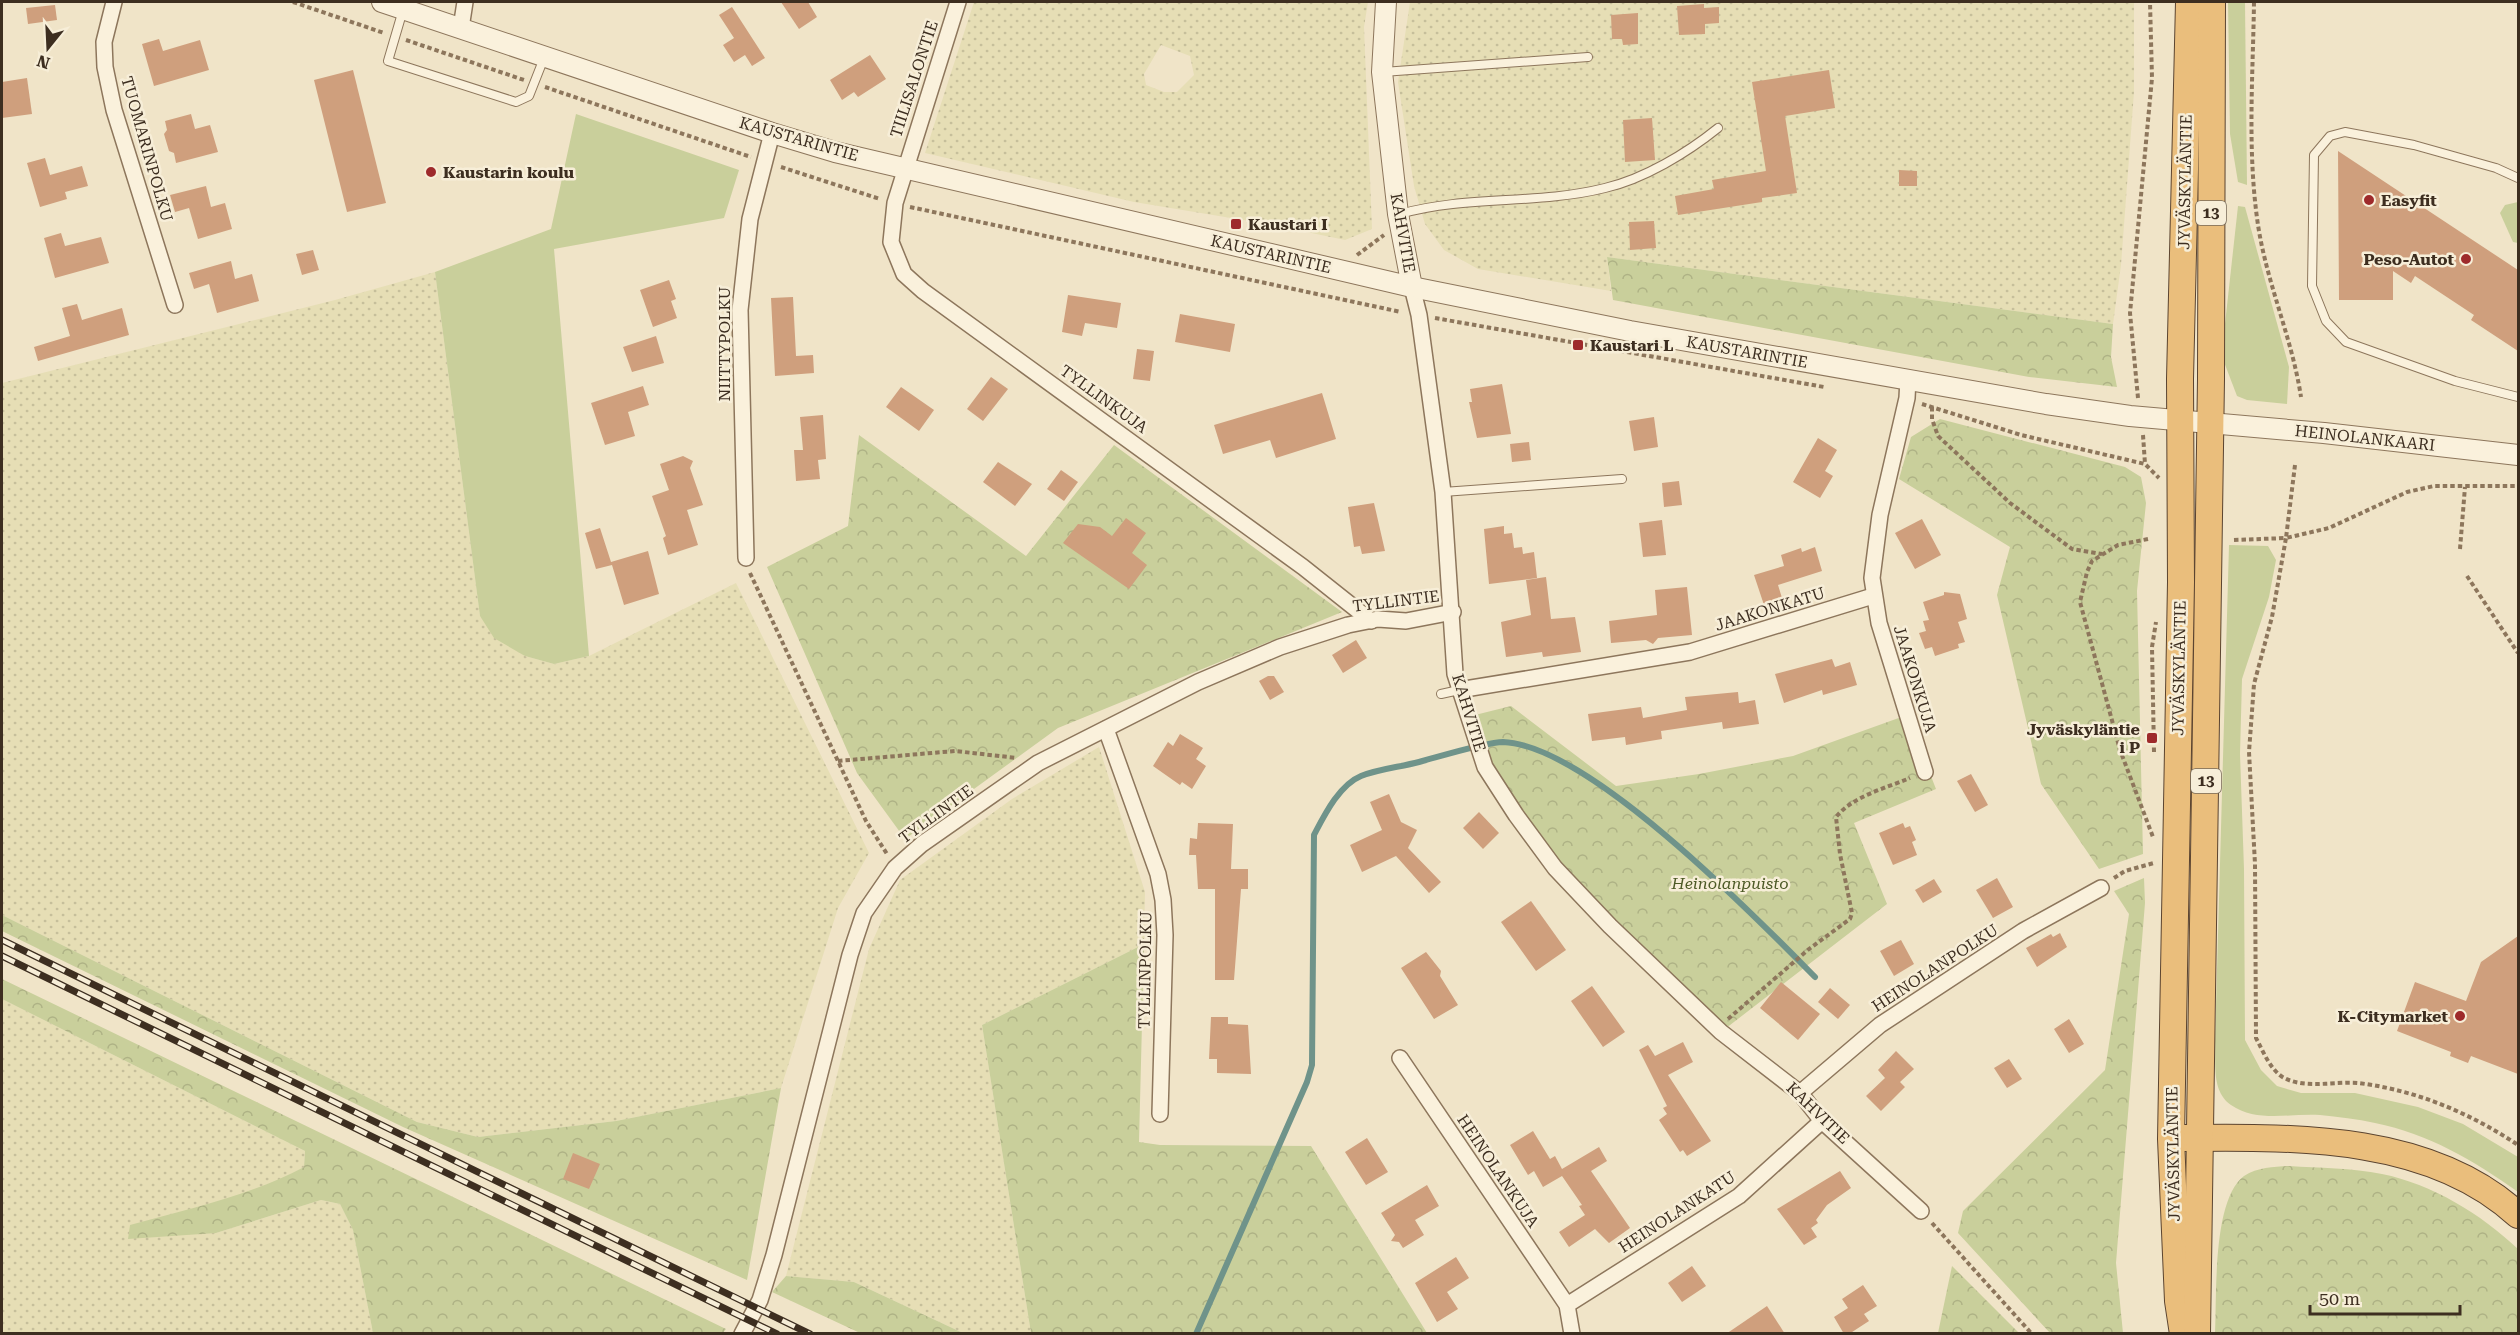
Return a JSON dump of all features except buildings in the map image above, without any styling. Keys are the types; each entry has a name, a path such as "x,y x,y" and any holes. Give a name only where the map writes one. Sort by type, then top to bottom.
{"highway":[{"name":"JYVÄSKYLÄNTIE","path":"2183,1334 2178,1301 2172,1139 2189,2"},
{"name":"JYVÄSKYLÄNTIE","path":"2197,1334 2210,424 2212,2"},
{"path":"2172,1139 2350,1143 2403,1155 2463,1178 2518,1215"}],"street":[{"name":"TUOMARINPOLKU","path":"114,2 104,42 105,67 114,110 175,305"},
{"name":"KAUSTARINTIE","path":"382,2 835,152 1412,287 1630,331 2046,404 2181,421"},
{"path":"461,28 465,2"},
{"name":"TIILISALONTIE","path":"904,167 958,2"},
{"name":"KAHVITIE","path":"1386,2 1382,72 1398,214 1419,315 1443,492 1453,612 1455,674 1471,731 1485,767 1516,815 1555,868 1610,926 1717,1028 1800,1093 1822,1121 1922,1211"},
{"name":"NIITTYPOLKU","path":"746,558 740,310 750,219 772,133"},
{"name":"TYLLINKUJA","path":"904,167 895,203 891,242 904,274 924,291 1303,567 1371,621"},
{"path":"1873,596 1872,578 1880,516 1902,420 1908,379"},
{"name":"HEINOLANKAARI","path":"2181,421 2324,433 2518,455"},
{"name":"JAAKONKATU","path":"1459,690 1690,652 1873,596"},
{"name":"JAAKONKUJA","path":"1873,596 1894,677 1925,772"},
{"name":"TYLLINTIE","path":"742,1334 760,1300 774,1255 853,944 864,913 895,868 922,844 1038,763 1198,682 1280,647 1348,625 1371,621 1406,621 1453,612"},
{"name":"TYLLINPOLKU","path":"1106,729 1158,874 1163,900 1165,935 1160,1114"},
{"name":"HEINOLANPOLKU","path":"1800,1093 1890,1018 2023,931 2101,888"},
{"name":"HEINOLANKUJA","path":"1400,1058 1567,1305"},
{"name":"HEINOLANKATU","path":"1567,1305 1739,1196 1822,1121"},
{"path":"1567,1305 1572,1334"}],"lane":[{"path":"404,9 388,61 516,102 529,96 545,56"},
{"path":"1382,72 1588,57"},
{"path":"1398,214 1421,208 1467,202 1515,199 1606,188 1665,162 1718,128"},
{"path":"2518,178 2496,168 2414,145 2345,132 2330,136 2314,155 2312,286 2326,321 2346,342 2455,381 2518,398"},
{"path":"1443,492 1622,479"},
{"path":"1441,694 1459,690"}],"path":[{"path":"2145,464 2131,345 2130,314 2152,78 2150,2"},
{"path":"2254,2 2250,140 2258,225 2270,276 2284,318 2301,398"},
{"path":"1932,407 1932,419 1938,436 2010,502 2072,549 2102,554"},
{"path":"2295,465 2286,538 2272,617 2254,684 2249,752 2255,864 2256,1038 2269,1063 2281,1076 2297,1082 2357,1083 2422,1096 2469,1116 2518,1145"},
{"path":"2234,540 2286,538 2329,528 2407,492 2433,486 2518,486"},
{"path":"2460,549 2465,487"},
{"path":"2148,539 2118,545 2092,561 2087,572 2081,609 2120,750 2141,810 2157,846"},
{"path":"746,558 753,584 866,821 895,868"},
{"path":"2467,576 2518,653"},
{"path":"838,761 956,751 1003,754 1038,763"},
{"path":"1717,1028 1809,949 1845,924 1852,913 1840,854 1836,817 1843,809 1859,799 1925,772"},
{"path":"1922,1211 2032,1334"}],"shaded area":[{"path":"974,2 1368,2 1364,27 1372,229 1345,240 1273,225 1134,202 925,153","holes":["1161,45 1190,56 1194,75 1177,92 1164,92 1146,85 1144,74"]},
{"path":"1410,2 2134,2 2134,92 2121,265 2113,324 1607,257 1611,291 1478,269 1444,250 1425,224 1414,186 1398,82"},
{"path":"435,272 480,616 525,656 554,664 589,656 736,583 869,853 838,908 781,1088 616,1121 478,1137 417,1122 2,915 2,383 335,300"},
{"path":"1099,747 1145,892 1144,944 982,1025 1031,1333 963,1333 854,1282 786,1276 869,949 900,880 1012,799"},
{"path":"2,999 305,1151 304,1167 271,1185 227,1199 216,1233 321,1200 340,1204 353,1230 373,1333 2,1333"}],"green space":[{"path":"2228,2 2245,2 2247,185 2238,182 2230,134"},
{"path":"576,114 739,170 724,218 554,249 589,656 554,664 525,656 494,638 480,616 435,272 551,229"},
{"path":"2518,202 2518,243 2513,242 2500,213 2505,205"},
{"path":"2238,206 2245,207 2289,367 2287,404 2247,400 2237,396 2224,362 2224,333"},
{"path":"1607,257 2113,324 2111,357 2117,387 2029,377 1613,300"},
{"path":"1940,419 2125,467 2141,477 2146,503 2137,591 2143,854 2099,869 2041,784 1997,595 2010,547 1899,479 1911,437"},
{"path":"859,435 1026,556 1114,445 1342,612 1058,728 905,839 857,773 767,567 848,526"},
{"path":"2229,545 2268,546 2276,560 2269,597 2242,679 2240,754 2244,869 2245,1040 2261,1070 2277,1086 2301,1093 2355,1093 2418,1107 2463,1124 2518,1157 2518,1192 2467,1159 2414,1134 2375,1123 2341,1117 2252,1114 2231,1105 2220,1092 2216,1076 2215,1041"},
{"name":"Heinolanpuisto","path":"1511,706 1616,786 1699,774 1793,756 1907,715 1936,789 1854,823 1887,904 1721,1032 1555,868 1485,767 1467,717"},
{"path":"2144,878 2145,903 2116,1263 2123,1333 2050,1333 1958,1233 1963,1211 2105,1070 2129,914 2114,891"},
{"path":"2,915 417,1122 478,1137 616,1121 781,1088 747,1280 403,1127 2,931"},
{"path":"1144,944 1139,1142 1160,1145 1311,1146 1427,1333 1031,1333 982,1025"},
{"path":"2,979 726,1329 722,1334 373,1333 353,1230 340,1204 321,1200 216,1233 128,1239 130,1225 240,1194 304,1167 305,1151 2,999"},
{"path":"2289,1166 2359,1170 2401,1179 2455,1202 2488,1224 2518,1249 2518,1333 2215,1333 2218,1250 2226,1205 2234,1188 2244,1176 2266,1168"},
{"path":"1952,1266 2019,1333 1938,1333"},
{"path":"786,1276 854,1282 963,1333 860,1333 772,1292"}],"waterway":[{"path":"1196,1334 1307,1082 1312,1065 1314,835 1333,802 1353,780 1375,772 1495,743 1503,742 1538,750 1579,771 1623,801 1668,837 1712,876 1815,977"}],"railway":[{"path":"2,940 810,1334"},
{"path":"2,956 777,1334"}],"place":[{"name":"Kaustarin koulu","path":"431,172"},
{"name":"Easyfit","path":"2369,200"},
{"name":"Kaustari I","path":"1236,224"},
{"name":"Peso-Autot","path":"2466,259"},
{"name":"Kaustari L","path":"1578,345"},
{"name":"Jyväskyläntie i P","path":"2152,738"},
{"name":"K-Citymarket","path":"2460,1016"}]}
